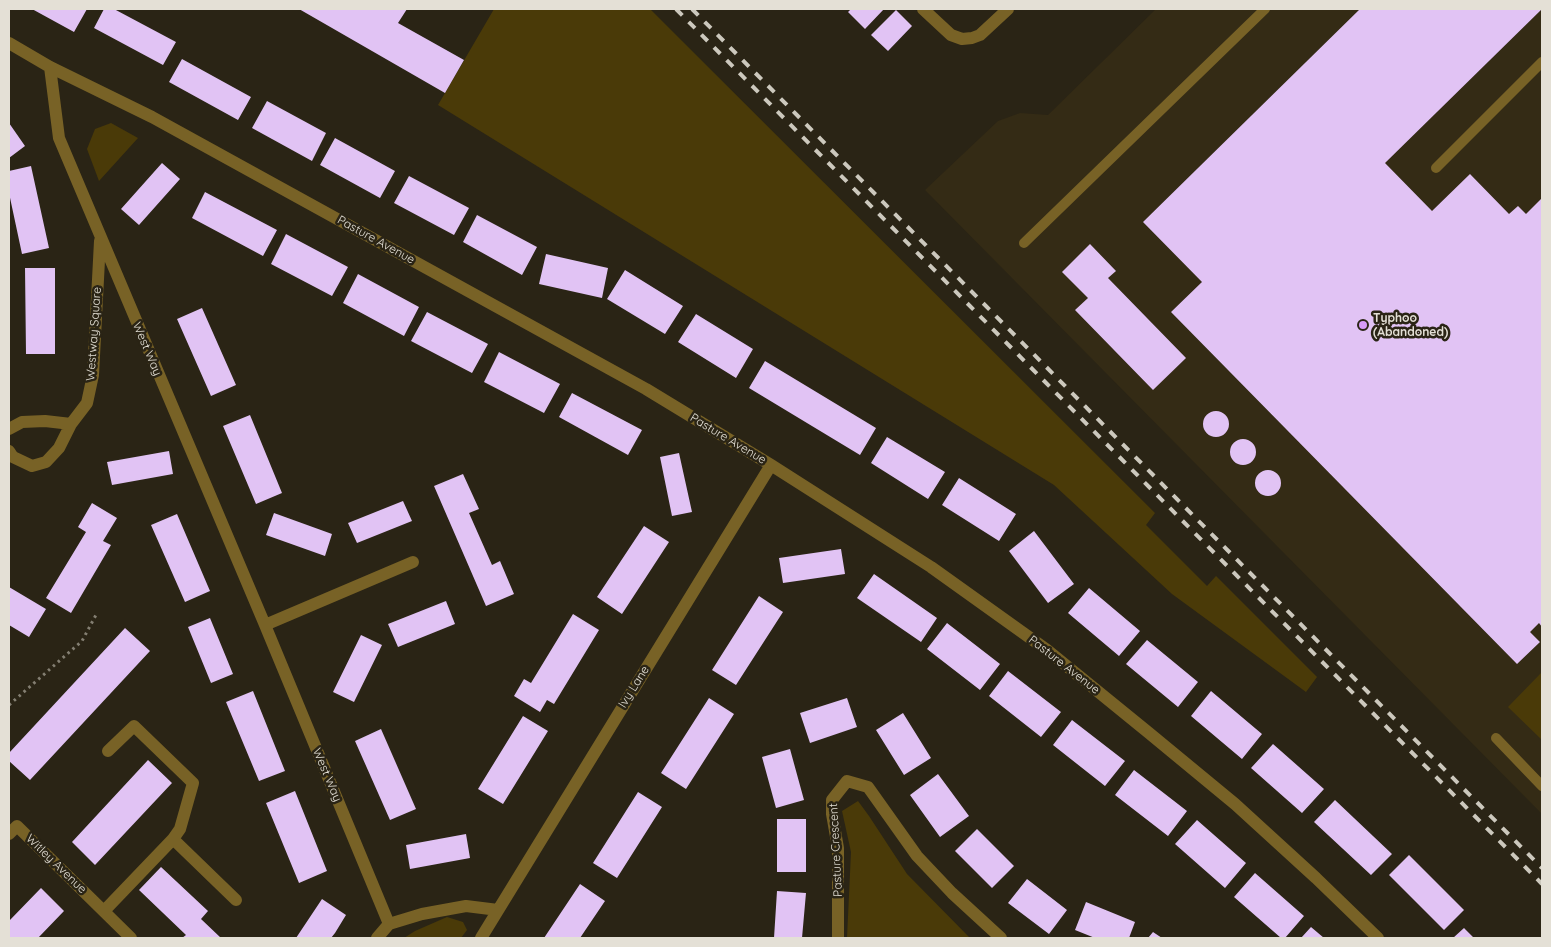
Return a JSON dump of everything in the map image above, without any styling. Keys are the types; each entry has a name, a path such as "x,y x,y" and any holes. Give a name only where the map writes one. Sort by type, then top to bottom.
{"street":[{"path":"923,9 951,35 962,39 980,35 1008,9"},
{"name":"Pasture Avenue","path":"9,43 50,67 152,117 646,389 771,465 931,567 1047,650 1234,804 1316,878 1378,938"},
{"name":"West Way","path":"50,67 59,138 389,924"},
{"name":"Westway Square","path":"9,451 13,457 32,466 46,462 59,448 70,424 86,403 93,374 100,238"},
{"path":"9,429 22,422 45,421 70,424"},
{"name":"Ivy Lane","path":"481,938 771,465"},
{"path":"264,625 413,562"},
{"path":"104,911 173,839 180,829 192,783 134,726 108,751"},
{"name":"Pasture Crescent","path":"838,938 838,848 832,814 832,800 847,781 868,787 917,856 952,893 1001,938"},
{"name":"Witley Avenue","path":"9,834 17,826 130,938"},
{"path":"173,839 236,900"},
{"path":"377,938 389,924 422,914 466,906 498,910"}],"lane":[{"path":"1024,243 1265,9"},
{"path":"1436,168 1542,62"},
{"path":"1496,738 1542,786"}],"path":[{"path":"9,705 82,641 97,613"}],"shaded area":[{"path":"494,9 650,9 1155,513 1146,525 1207,586 1216,576 1317,677 1306,692 1172,594 1054,485 438,105"},
{"path":"1156,9 1542,9 1542,814 925,190 998,121 1020,113 1048,115"},
{"path":"111,123 138,138 99,181 87,149 95,129"},
{"path":"1542,672 1542,740 1508,707"},
{"path":"858,801 907,874 970,938 847,938 851,852 842,811"},
{"path":"447,917 463,922 467,930 461,938 404,938 415,931"}],"building":[{"path":"32,9 87,9 74,32"},
{"path":"104,9 114,9 176,42 163,65 94,28"},
{"path":"299,9 407,9 398,23 464,60 445,93"},
{"path":"851,9 884,9 865,29 848,12"},
{"name":"Typhoo (Abandoned)","path":"1360,9 1542,9 1385,163 1432,211 1470,174 1509,214 1518,206 1526,214 1542,198 1542,627 1539,623 1530,632 1540,642 1517,664 1171,312 1202,282 1143,222"},
{"path":"896,10 912,26 888,51 871,35"},
{"path":"182,59 251,97 238,120 169,82"},
{"path":"267,101 326,133 312,161 252,128"},
{"path":"9,123 25,146 9,158"},
{"path":"335,138 395,171 380,198 320,165"},
{"path":"162,163 180,179 139,225 121,209"},
{"path":"31,166 49,248 22,254 9,193 9,171"},
{"path":"409,176 469,208 454,235 394,203"},
{"path":"205,192 277,230 263,256 192,218"},
{"path":"477,215 537,247 522,275 463,242"},
{"path":"286,234 348,267 332,296 271,264"},
{"path":"1090,244 1116,271 1108,278 1186,358 1153,390 1075,310 1088,298 1062,272"},
{"path":"546,254 608,268 602,298 539,284"},
{"path":"25,268 55,268 55,354 26,354"},
{"path":"625,270 683,306 665,334 607,299"},
{"path":"358,274 419,307 404,336 343,303"},
{"path":"202,308 236,385 211,396 177,319"},
{"path":"427,312 488,344 472,373 411,341"},
{"path":"696,314 753,349 736,378 678,342"},
{"path":"499,352 560,384 544,413 484,382"},
{"path":"765,361 876,428 860,455 749,388"},
{"path":"572,393 642,430 628,455 559,417"},
{"path":"1216,411 1225,415 1229,424 1225,433 1216,437 1207,433 1203,424 1207,415"},
{"path":"250,415 282,493 256,504 223,426"},
{"path":"887,437 945,472 928,499 871,463"},
{"path":"1243,439 1253,442 1256,452 1253,462 1243,465 1233,462 1230,452 1233,442"},
{"path":"169,451 173,474 112,485 107,462"},
{"path":"679,453 692,512 672,516 660,457"},
{"path":"1268,470 1277,474 1281,483 1277,492 1268,496 1259,492 1255,483 1259,474"},
{"path":"463,474 479,509 469,513 492,565 500,561 514,594 486,606 434,486"},
{"path":"959,478 1016,514 999,541 942,505"},
{"path":"403,501 412,521 357,543 348,523"},
{"path":"92,503 117,518 103,541 111,545 71,613 46,598 86,532 78,527"},
{"path":"274,513 332,534 325,556 266,535"},
{"path":"177,514 210,591 185,602 151,525"},
{"path":"644,526 669,542 622,614 597,597"},
{"path":"1034,531 1074,584 1048,603 1009,551"},
{"path":"841,549 845,574 783,583 779,558"},
{"path":"874,574 937,618 921,642 857,598"},
{"path":"9,587 46,609 29,637 9,625"},
{"path":"1089,588 1140,631 1119,656 1068,613"},
{"path":"759,596 783,612 736,685 712,670"},
{"path":"446,601 455,624 398,647 388,624"},
{"path":"573,614 599,630 554,704 547,700 540,712 514,696 524,679 531,683"},
{"path":"210,618 233,674 211,683 188,627"},
{"path":"947,623 1000,664 980,690 927,649"},
{"path":"125,628 150,651 30,780 9,761 9,753"},
{"path":"361,635 382,645 354,702 333,692"},
{"path":"1147,640 1198,682 1178,707 1126,664"},
{"path":"1008,671 1061,712 1041,737 989,696"},
{"path":"253,691 285,771 259,781 226,702"},
{"path":"1211,691 1262,734 1242,759 1191,716"},
{"path":"709,698 734,714 686,789 661,773"},
{"path":"847,698 857,727 810,743 800,713"},
{"path":"903,713 931,758 904,775 876,730"},
{"path":"523,716 548,731 503,804 478,789"},
{"path":"1072,720 1125,761 1105,786 1053,745"},
{"path":"381,729 416,809 390,820 355,741"},
{"path":"1273,744 1324,789 1302,813 1251,768"},
{"path":"790,749 804,800 776,808 762,757"},
{"path":"148,760 172,783 95,865 72,842"},
{"path":"1134,770 1187,811 1168,836 1115,795"},
{"path":"938,774 969,816 940,837 910,795"},
{"path":"295,791 327,871 299,883 266,803"},
{"path":"638,792 662,807 617,878 593,863"},
{"path":"1335,800 1392,854 1371,875 1314,822"},
{"path":"777,819 806,819 806,872 777,872"},
{"path":"1197,820 1246,863 1225,888 1175,844"},
{"path":"977,829 1014,866 992,888 955,851"},
{"path":"466,834 470,858 410,869 406,845"},
{"path":"1409,855 1464,910 1444,930 1389,875"},
{"path":"161,867 208,911 201,919 221,938 182,938 186,935 139,890"},
{"path":"1255,873 1304,916 1285,938 1281,938 1234,897"},
{"path":"1027,879 1067,910 1049,934 1008,903"},
{"path":"580,884 605,901 580,938 544,938"},
{"path":"41,888 64,911 38,938 9,938 9,921"},
{"path":"777,891 806,893 802,938 774,938"},
{"path":"322,899 346,915 335,933 331,938 296,938"},
{"path":"1086,902 1135,922 1129,938 1095,938 1075,930"},
{"path":"1311,927 1324,938 1301,938"},
{"path":"1464,928 1474,938 1453,938"},
{"path":"1153,932 1162,938 1148,938"}],"railway":[{"path":"676,9 1542,884"},
{"path":"692,9 1542,868"}],"place":[{"name":"Typhoo (Abandoned)","path":"1363,325"}]}
